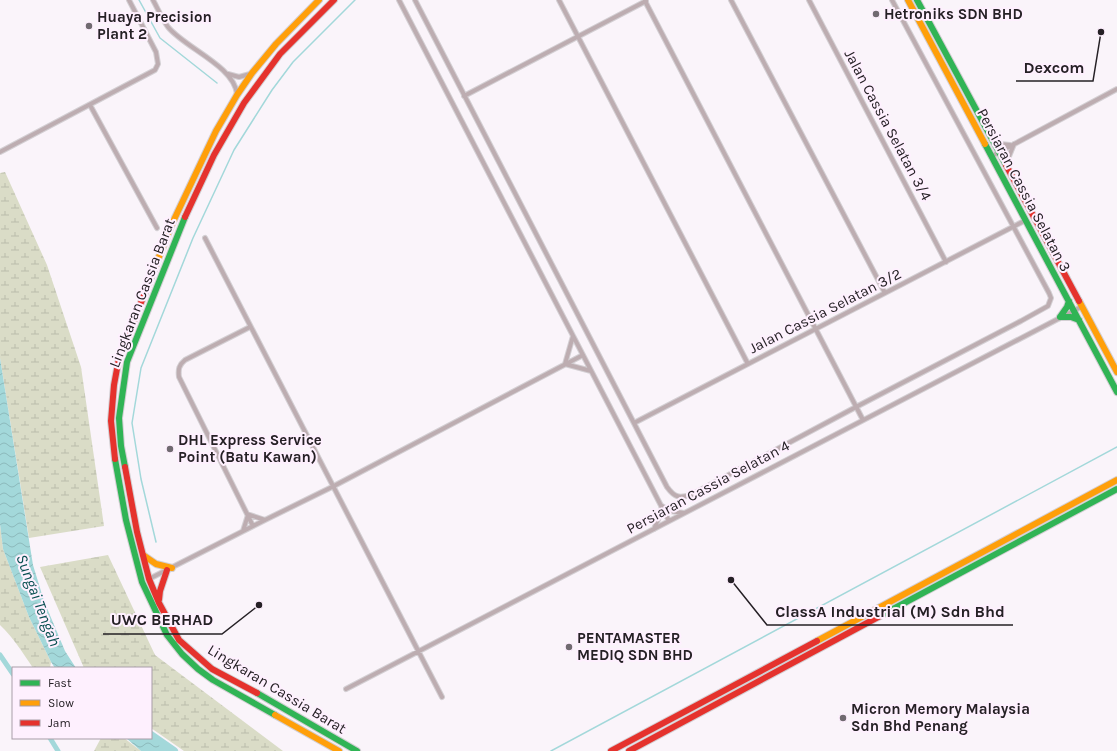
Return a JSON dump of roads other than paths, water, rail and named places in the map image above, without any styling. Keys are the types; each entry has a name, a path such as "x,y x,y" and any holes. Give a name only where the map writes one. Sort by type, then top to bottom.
{"main road":[{"name":"Lingkaran Cassia Barat","path":"319,0 276,44 252,73 216,131 171,226 119,358 114,385 111,421 116,468 126,520 142,582 167,634 182,654 203,673 339,751"},
{"name":"Lingkaran Cassia Barat","path":"334,0 280,54 244,103 214,155 184,219 127,362 119,418 121,446 137,532 149,579 159,603 179,640 212,669 357,751"},
{"name":"Persiaran Cassia Selatan 3","path":"908,0 1117,392"},
{"name":"Persiaran Cassia Selatan 3","path":"916,0 1117,372"},
{"path":"1060,318 1067,307 1069,300"},
{"path":"1060,318 1071,317 1079,320"},
{"path":"611,751 1117,480"},
{"path":"629,751 1117,490"},
{"path":"143,555 152,562 170,569 160,591 159,603"},
{"path":"650,730 648,735 649,738 652,739"}],"street":[{"path":"0,152 155,70 158,64 156,52 129,0"},
{"path":"153,0 168,27 226,73 234,83 237,95"},
{"path":"399,0 669,521"},
{"path":"415,0 667,487 673,495 680,498 691,495 1048,306 1051,298 1049,293 892,0"},
{"path":"559,0 748,364"},
{"path":"464,96 646,0 863,420"},
{"path":"731,0 885,293"},
{"name":"Jalan Cassia Selatan 3/4","path":"809,0 946,262"},
{"path":"226,73 240,77 252,73"},
{"path":"992,156 1117,89"},
{"path":"90,105 157,228"},
{"path":"993,142 1000,144 1014,144"},
{"path":"1007,168 1007,161 1014,144"},
{"name":"Jalan Cassia Selatan 3/2","path":"634,423 1026,220"},
{"path":"204,238 442,697"},
{"name":"Persiaran Cassia Selatan 4","path":"346,689 1081,306"},
{"path":"250,327 185,360 181,363 178,371 179,377 253,526"},
{"path":"565,364 573,336"},
{"path":"149,579 332,487 583,355"},
{"path":"565,364 591,371"},
{"path":"662,506 670,511 684,513"},
{"path":"654,529 662,506"},
{"path":"247,514 265,520"},
{"path":"243,531 247,514"}],"water":[{"path":"0,358 33,565 44,601 65,651 75,667 54,667 51,662 29,617 3,549 0,524"},
{"path":"152,736 173,751 141,751 127,739 152,739"}],"waterway":[{"path":"139,0 160,38 217,83"},
{"path":"156,542 141,479 132,423 141,368 193,238 234,150 272,90 293,62 355,0"},
{"path":"551,751 1117,447"},
{"path":"0,655 12,673"},
{"name":"Sungai Tengah","path":"152,736 174,751"},
{"path":"51,739 58,751"}],"place":[{"name":"Hetroniks SDN BHD","path":"876,14"},
{"name":"Huaya Precision Plant 2","path":"89,26"},
{"name":"Dexcom","path":"1101,32"},
{"name":"DHL Express Service Point (Batu Kawan)","path":"170,449"},
{"name":"ClassA Industrial (M) Sdn Bhd","path":"731,580"},
{"name":"UWC BERHAD","path":"259,605"},
{"name":"PENTAMASTER MEDIQ SDN BHD","path":"569,647"},
{"name":"Micron Memory Malaysia Sdn Bhd Penang","path":"843,718"}]}
